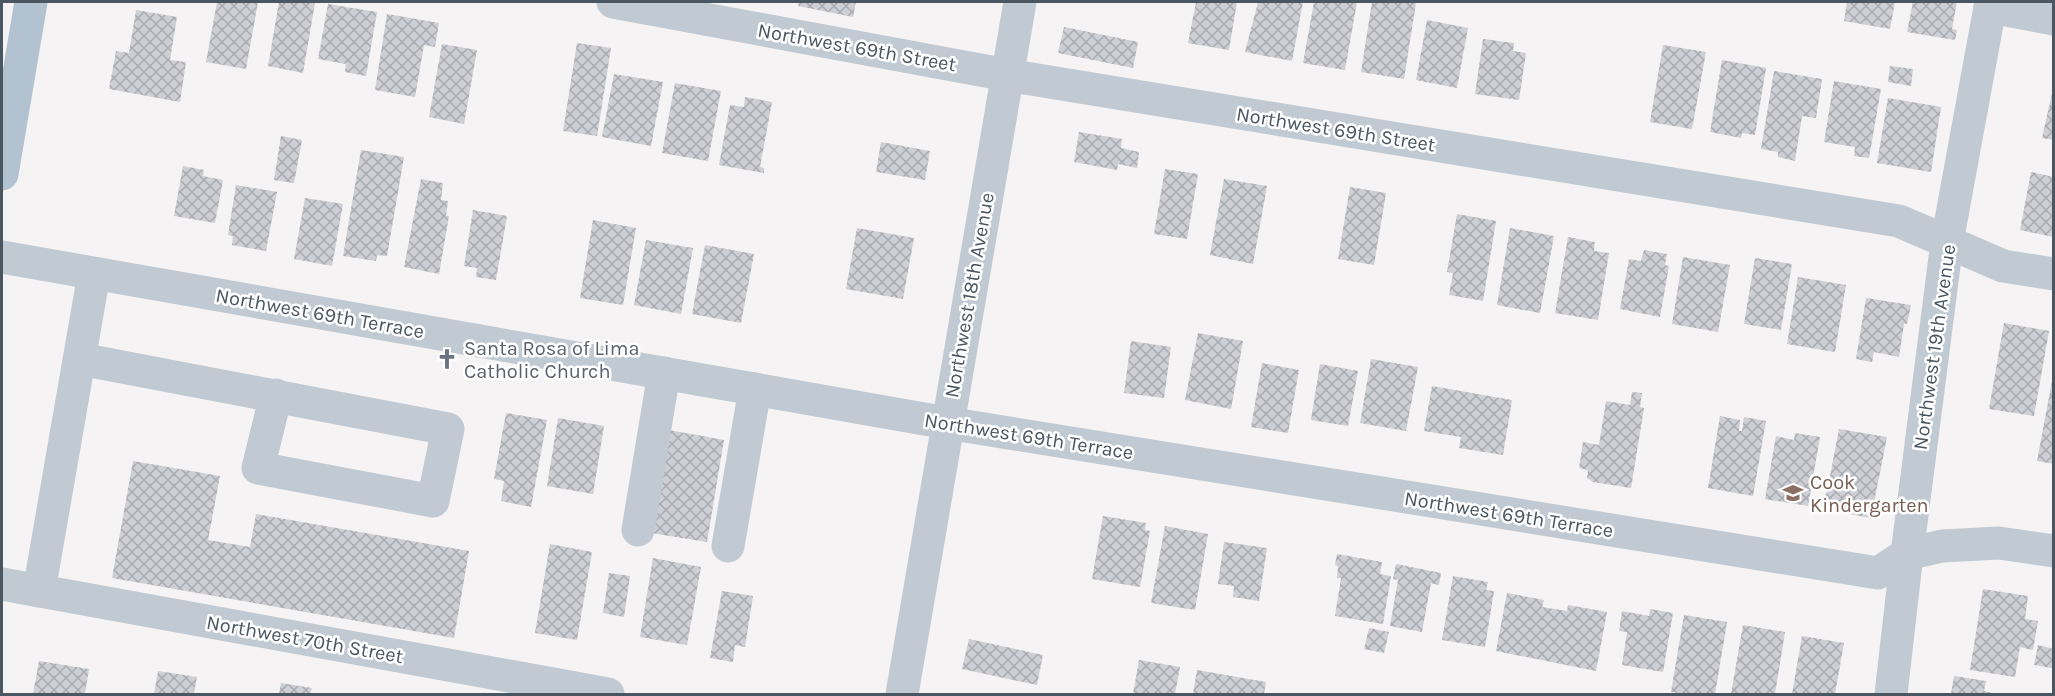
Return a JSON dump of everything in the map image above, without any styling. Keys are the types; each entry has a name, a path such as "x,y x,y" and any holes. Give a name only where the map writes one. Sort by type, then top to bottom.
{"main road":[{"path":"2,174 31,2"}],"street":[{"name":"Northwest 69th Street","path":"613,2 1007,75 1899,221 2003,266 2054,274"},
{"name":"Northwest 18th Avenue","path":"902,694 1020,2"},
{"path":"1990,4 2054,19"},
{"name":"Northwest 19th Avenue","path":"1891,694 1947,242 1990,4"},
{"name":"Northwest 69th Terrace","path":"2,257 947,423 1878,573 1907,554 1942,546 1999,543 2054,551"},
{"path":"39,591 94,274"},
{"path":"80,359 276,395 448,429 434,501 258,468 276,395"},
{"path":"638,530 664,374"},
{"path":"728,546 755,389"},
{"name":"Northwest 70th Street","path":"2,584 608,694"}],"building":[{"path":"217,2 258,2 246,69 206,62"},
{"path":"279,2 315,3 303,73 268,66"},
{"path":"799,2 856,2 853,17 798,6"},
{"path":"1196,2 1237,2 1229,50 1188,43"},
{"path":"1258,2 1303,2 1292,61 1245,52"},
{"path":"1314,2 1357,2 1345,70 1303,63"},
{"path":"1372,2 1416,3 1404,79 1361,72"},
{"path":"1847,2 1895,2 1890,29 1844,21"},
{"path":"1913,2 1957,2 1952,29 1957,30 1955,40 1907,32"},
{"path":"328,4 377,12 366,76 345,72 346,64 318,59"},
{"path":"136,10 177,17 170,60 186,62 180,102 109,89 116,51 129,53"},
{"path":"387,14 439,23 435,47 424,45 415,97 375,90"},
{"path":"1427,20 1468,28 1457,88 1416,80"},
{"path":"1064,27 1138,42 1133,68 1058,53"},
{"path":"1483,39 1514,43 1513,51 1526,53 1519,100 1475,94"},
{"path":"577,43 611,48 597,136 563,131"},
{"path":"442,44 477,50 464,124 429,117"},
{"path":"1663,45 1706,52 1692,129 1650,122"},
{"path":"1722,60 1766,68 1755,135 1742,133 1741,138 1710,132"},
{"path":"1890,66 1913,69 1911,86 1888,82"},
{"path":"1774,71 1822,79 1816,118 1802,116 1795,161 1778,157 1778,152 1761,149"},
{"path":"614,74 663,82 651,146 602,137"},
{"path":"1834,81 1881,89 1869,158 1854,156 1855,147 1824,142"},
{"path":"675,83 721,91 708,161 662,153"},
{"path":"2054,90 2054,140 2042,138"},
{"path":"745,97 772,102 760,167 764,168 764,173 719,165 730,105 744,107"},
{"path":"1888,98 1941,107 1931,172 1877,163"},
{"path":"1079,132 1122,139 1121,148 1139,152 1137,168 1118,164 1117,170 1074,162"},
{"path":"281,136 302,140 294,183 274,180"},
{"path":"881,142 930,151 925,180 876,172"},
{"path":"361,150 404,157 387,256 377,255 376,261 343,256"},
{"path":"183,166 204,170 203,176 223,180 215,223 174,216"},
{"path":"1165,169 1198,174 1187,239 1154,234"},
{"path":"2031,172 2054,177 2054,237 2020,230"},
{"path":"421,179 443,183 441,200 448,201 446,216 449,216 439,274 404,267"},
{"path":"1224,179 1267,186 1253,264 1210,255"},
{"path":"236,185 277,192 266,251 232,245 233,236 228,235"},
{"path":"1350,187 1386,193 1374,265 1338,259"},
{"path":"305,198 343,204 332,266 294,259"},
{"path":"473,210 507,216 496,280 476,277 477,268 464,266"},
{"path":"1457,214 1496,221 1483,301 1449,295 1453,273 1447,272"},
{"path":"593,220 636,228 623,305 580,298"},
{"path":"857,228 914,238 903,299 846,289"},
{"path":"1510,228 1554,236 1540,313 1497,305"},
{"path":"1568,237 1595,242 1594,251 1609,253 1598,320 1555,313"},
{"path":"646,240 693,248 681,314 634,305"},
{"path":"705,245 754,254 741,323 692,314"},
{"path":"1644,250 1667,254 1665,265 1669,266 1660,317 1620,309 1629,259 1641,261"},
{"path":"1683,257 1730,265 1718,332 1672,324"},
{"path":"1755,258 1792,264 1781,330 1744,324"},
{"path":"1798,277 1846,285 1835,352 1787,344"},
{"path":"1866,298 1911,305 1907,324 1904,324 1899,357 1874,352 1872,362 1856,359"},
{"path":"2004,323 2049,331 2034,416 1989,409"},
{"path":"1198,333 1243,341 1231,409 1185,400"},
{"path":"1131,341 1171,347 1164,398 1124,393"},
{"path":"1371,359 1418,367 1406,431 1360,423"},
{"path":"1262,363 1299,370 1288,433 1251,427"},
{"path":"1320,364 1358,371 1348,426 1311,420"},
{"path":"2052,381 2054,381 2054,464 2037,461"},
{"path":"1432,386 1512,400 1503,455 1459,448 1461,437 1424,431"},
{"path":"1632,392 1642,393 1640,407 1644,408 1631,488 1593,482 1587,478 1588,470 1579,468 1583,442 1599,445 1606,401 1630,405"},
{"path":"506,413 547,420 531,507 501,501 504,481 494,479"},
{"path":"1720,416 1740,420 1739,431 1742,431 1744,417 1766,421 1753,496 1708,488"},
{"path":"558,418 604,426 593,494 547,486"},
{"path":"1839,429 1887,437 1871,518 1822,509"},
{"path":"669,430 724,440 707,542 651,533"},
{"path":"1795,433 1820,437 1808,506 1765,499 1776,436 1794,440"},
{"path":"133,461 220,476 208,540 250,547 256,514 469,551 454,638 112,578"},
{"path":"1103,516 1146,523 1145,530 1150,531 1140,587 1092,579"},
{"path":"1165,526 1208,534 1195,610 1151,603"},
{"path":"1224,542 1267,548 1259,601 1233,597 1234,586 1218,584"},
{"path":"550,544 592,552 577,640 535,633"},
{"path":"1337,554 1382,562 1380,574 1391,576 1383,624 1335,616 1341,578 1337,578 1338,566 1335,565"},
{"path":"653,558 701,567 687,645 640,637"},
{"path":"1396,564 1441,573 1439,585 1431,583 1422,632 1390,626 1398,580 1393,579"},
{"path":"609,573 630,576 624,617 603,613"},
{"path":"1453,576 1488,582 1486,590 1494,591 1485,647 1442,640"},
{"path":"1983,589 2028,596 2025,619 2038,621 2033,650 2020,647 2015,677 1970,670"},
{"path":"722,591 753,596 745,647 735,645 733,662 710,658"},
{"path":"1507,593 1544,600 1542,607 1567,611 1568,605 1607,612 1596,671 1496,651"},
{"path":"1650,609 1673,613 1663,672 1622,665 1627,632 1619,631 1622,611 1649,616"},
{"path":"1684,615 1727,622 1715,694 1671,692"},
{"path":"1743,625 1785,632 1775,694 1731,694"},
{"path":"1369,628 1389,632 1384,653 1364,649"},
{"path":"1802,636 1844,643 1835,694 1792,694"},
{"path":"969,639 1043,655 1037,685 962,669"},
{"path":"2038,645 2054,649 2052,668 2034,665"},
{"path":"1139,660 1180,667 1175,694 1133,694"},
{"path":"39,661 89,669 85,694 33,694"},
{"path":"1197,670 1266,682 1264,694 1193,694"},
{"path":"158,671 197,677 194,694 154,694"},
{"path":"1954,676 1986,681 1984,691 1996,694 1951,694"},
{"path":"281,683 312,688 310,694 279,694"}],"place":[{"name":"Santa Rosa of Lima Catholic Church","path":"447,359"},
{"name":"Cook Kindergarten","path":"1793,493"}]}
